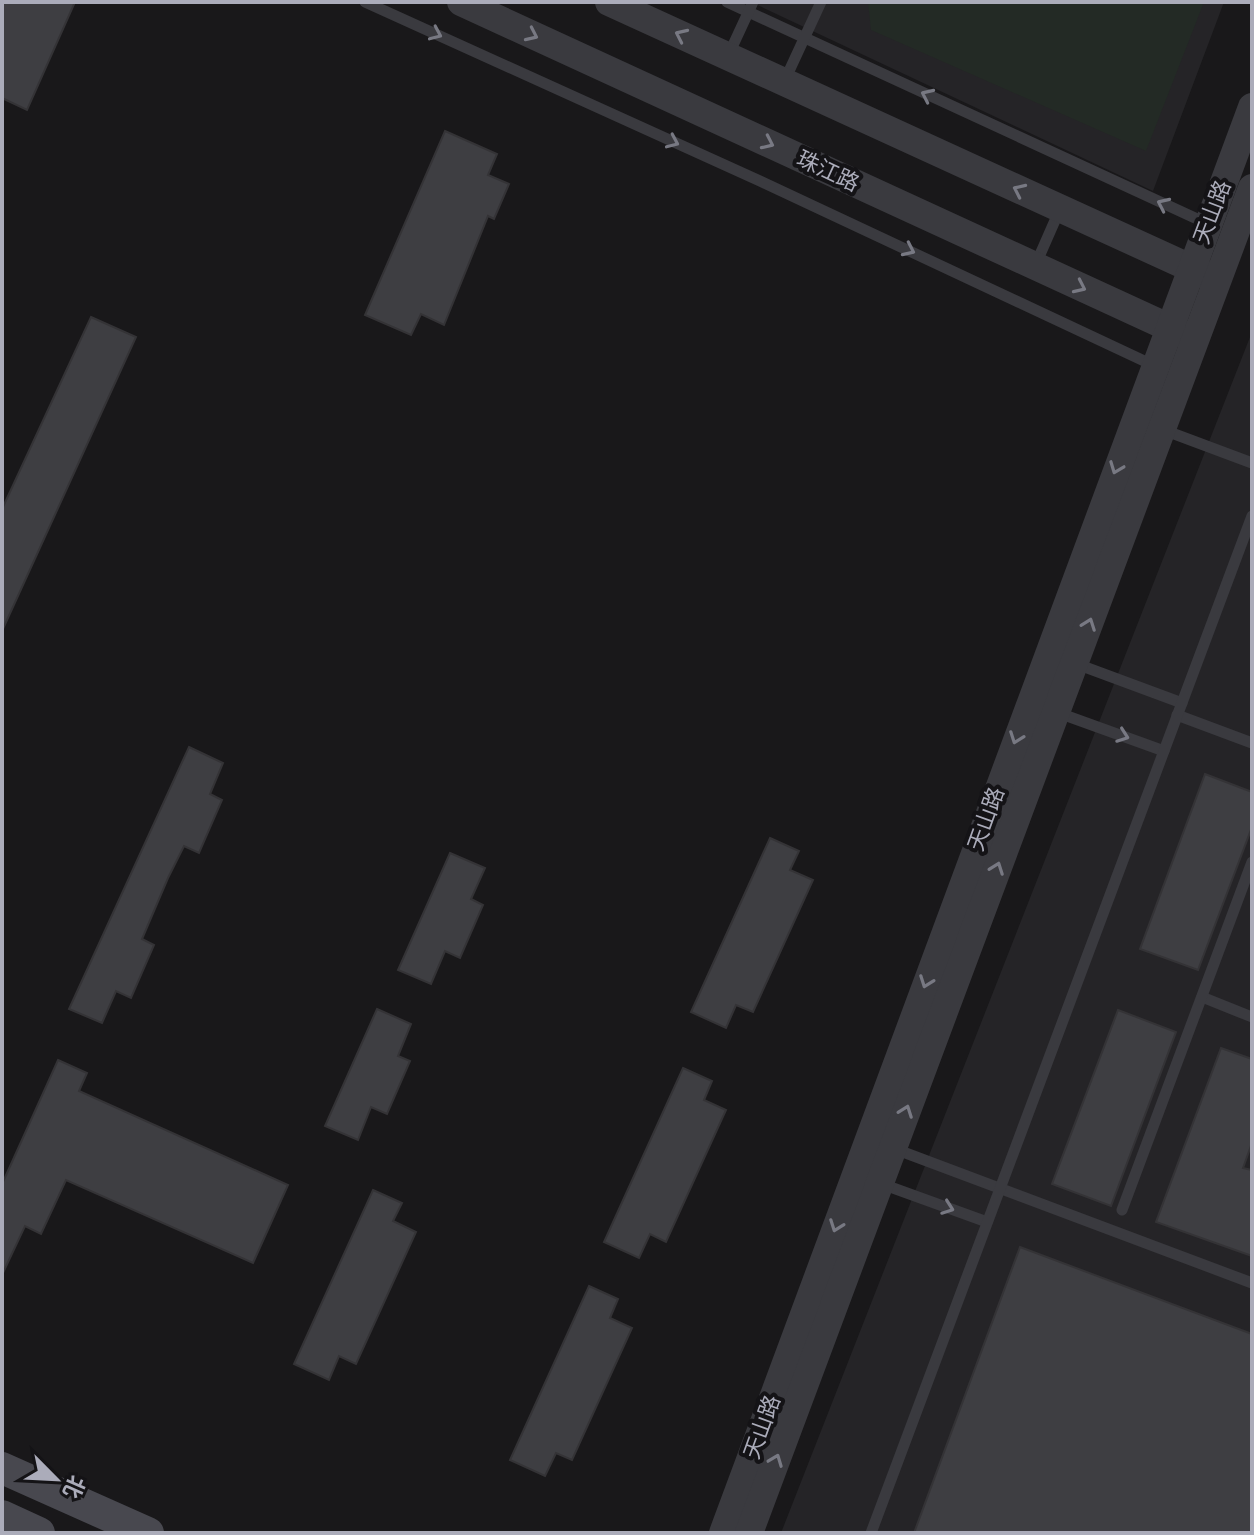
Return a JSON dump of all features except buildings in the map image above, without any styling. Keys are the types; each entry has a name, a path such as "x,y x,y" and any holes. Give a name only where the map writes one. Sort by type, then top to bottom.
{"main road":[{"path":"2,1468 148,1533"},
{"path":"2,1516 39,1533"}],"street":[{"name":"珠江路","path":"461,2 1195,340"},
{"path":"609,2 1217,281"},
{"name":"天山路","path":"723,1533 880,1144 1029,702 1252,107"},
{"name":"天山路","path":"880,1144 1056,712 1245,213"},
{"name":"天山路","path":"749,1533 867,1179"}],"lane":[{"path":"365,2 760,181 1181,378"},
{"path":"727,2 750,7 805,38 1212,213 1245,213"},
{"path":"784,82 821,2"},
{"path":"727,56 750,7"},
{"path":"1035,266 1060,209"},
{"path":"1212,213 1245,213"},
{"path":"1134,419 1252,463"},
{"path":"871,1533 1252,516"},
{"path":"1047,652 1252,743"},
{"path":"1029,702 1164,751"},
{"path":"1122,1210 1252,862"},
{"path":"1202,997 1252,1017"},
{"path":"880,1144 1252,1283"},
{"path":"867,1179 987,1222"}],"shaded area":[{"path":"751,2 1224,2 1153,191"},
{"path":"868,2 1204,2 1146,151 871,30"},
{"path":"1252,332 1252,1533 781,1533"}]}
